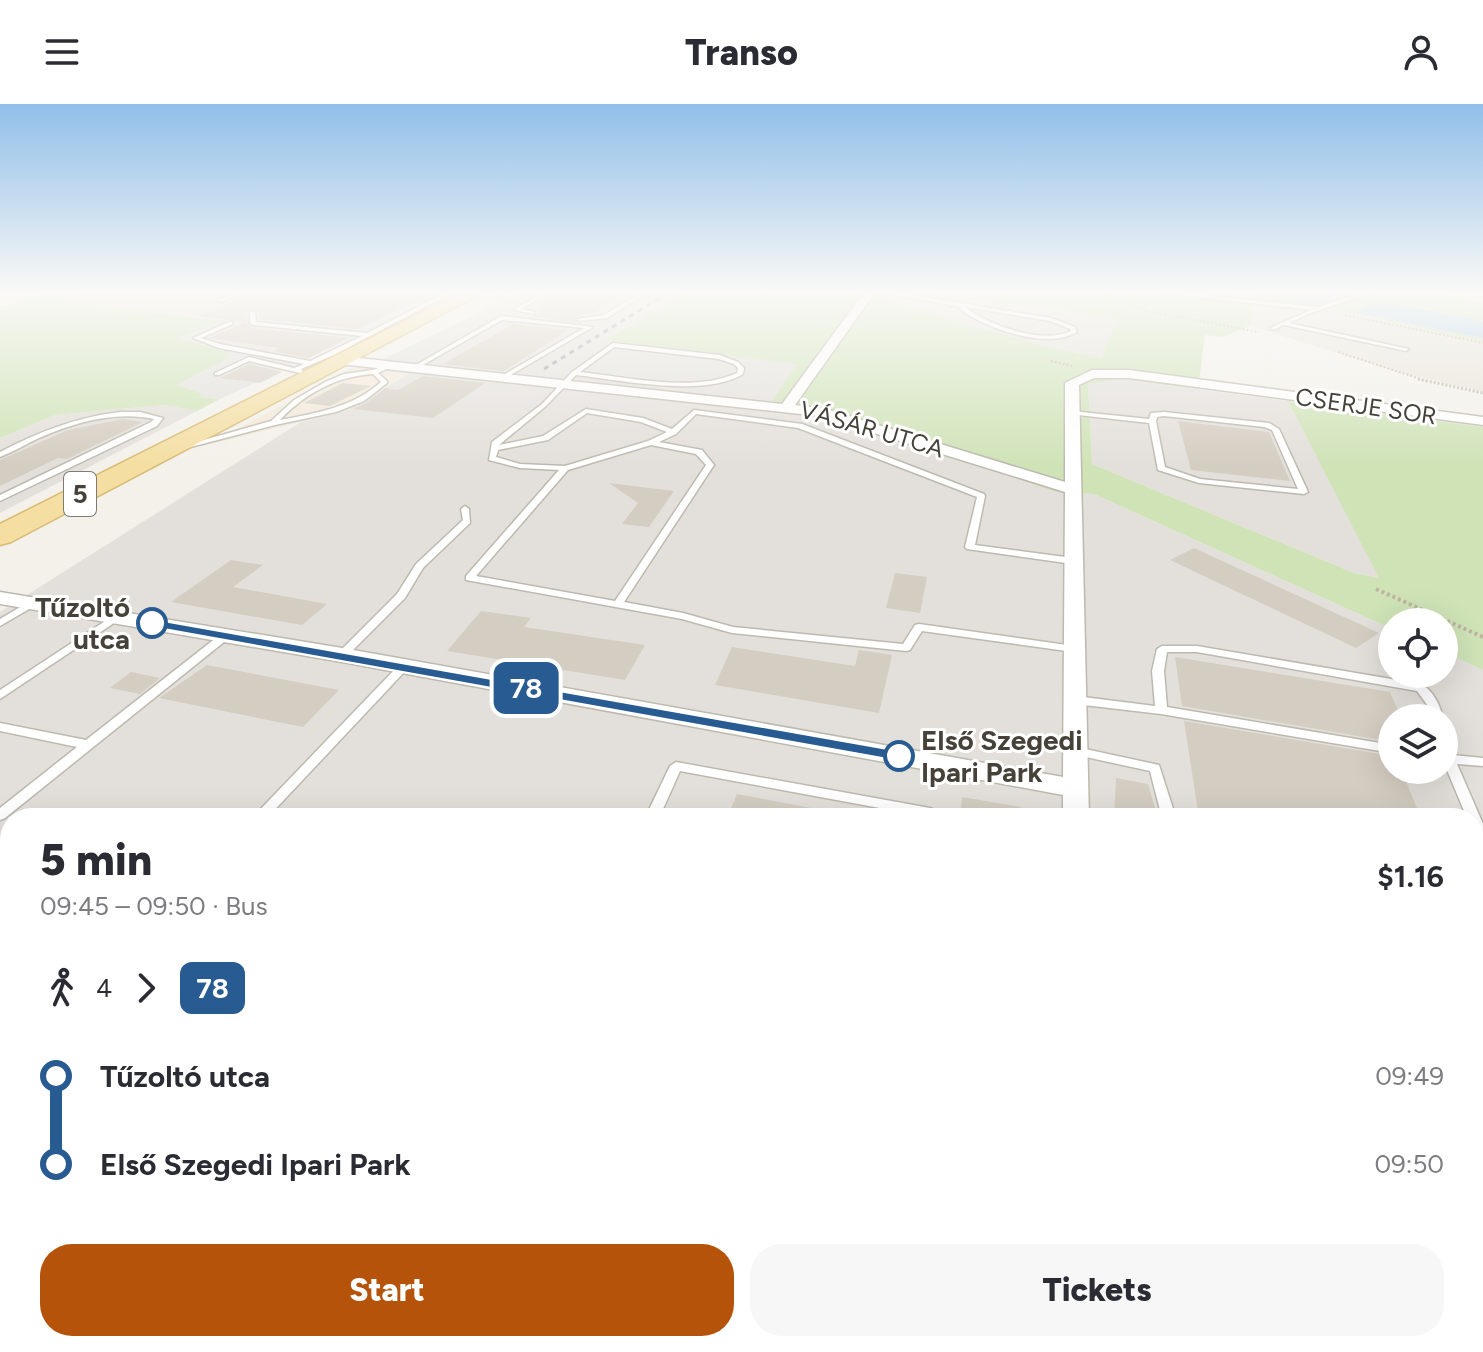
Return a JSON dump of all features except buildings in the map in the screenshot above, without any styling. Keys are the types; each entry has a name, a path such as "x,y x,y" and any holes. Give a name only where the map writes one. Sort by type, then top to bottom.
{"main road":[{"name":"5","path":"0,536 234,414 306,369 340,360 362,349"}],"street":[{"path":"787,406 827,349"},
{"name":"VÁSÁR UTCA","path":"340,360 382,370 412,369 787,406 847,418 1072,489"},
{"name":"CSERJE SOR","path":"1072,489 1072,383 1085,376 1109,373 1483,421"},
{"path":"1072,489 1076,808"},
{"path":"1,598 342,655 1076,788"}],"lane":[{"path":"231,349 306,369"},
{"path":"213,354 306,369 341,349"},
{"path":"412,369 446,349"},
{"path":"502,378 552,349"},
{"path":"607,349 574,373 544,405 496,442 492,458 520,466 565,468 651,443 673,432 694,412 799,426 981,496 970,547 1073,561"},
{"path":"574,373 699,384 731,379 740,374 741,368 736,363 720,357 651,349"},
{"path":"217,374 249,359"},
{"path":"160,451 340,408 366,397 385,382 382,370 345,376 282,409 274,423"},
{"path":"494,448 545,438 586,411 643,420 673,432"},
{"path":"1071,413 1152,421"},
{"path":"0,455 59,426 118,414 148,414 159,418 154,424 0,498"},
{"path":"234,414 233,420 257,427"},
{"path":"1164,414 1271,427 1304,492 1199,481 1161,468 1152,421 1154,415 1164,414"},
{"path":"618,604 710,465 699,452 651,443"},
{"path":"565,468 469,578 683,616 732,630 906,648 919,627 1074,649"},
{"path":"342,655 401,596 419,566 467,521 465,509"},
{"path":"0,623 32,603"},
{"path":"0,695 116,617"},
{"path":"9,808 225,636"},
{"path":"1161,710 1158,671 1162,649 1197,649 1421,688 1433,704"},
{"path":"269,808 404,666"},
{"path":"1075,700 1161,710 1378,747"},
{"path":"0,727 88,745"},
{"path":"1076,751 1155,768 1166,808"},
{"path":"1458,757 1483,762"},
{"path":"657,808 676,766 903,808"},
{"path":"1458,783 1469,808"}],"path":[{"path":"1337,352 1388,371 1483,393"},
{"path":"1376,589 1483,637"}],"shaded area":[{"path":"219,349 329,349 220,399 200,397 201,393 175,385 226,351"},
{"path":"403,349 685,349 798,364 768,407 808,413 879,431 1056,492 1094,494 1378,623 1378,688 1458,688 1458,658 1483,670 1483,808 0,808 0,612 301,422 346,411 409,374 365,368"},
{"path":"1059,349 1106,349 1103,358"},
{"path":"1325,349 1483,349 1483,392 1399,372"},
{"path":"353,367 410,373 346,411 207,445"},
{"path":"1120,379 1288,401 1380,578 1354,573 1092,464 1088,384"},
{"path":"164,405 197,411 0,513 0,438 55,415"}],"green space":[{"path":"0,349 227,351 228,358 176,385 201,393 200,397 220,399 197,411 164,405 55,415 0,438"},
{"path":"679,349 1059,349 1102,358 1105,349 1203,349 1198,389 1120,379 1088,384 1092,464 1354,573 1379,578 1288,401 1483,427 1483,670 1458,658 1458,608 1378,608 1378,623 1094,494 1056,492 879,431 808,413 767,408 797,364"}],"railway":[{"path":"544,369 576,349"}],"bus line":[{"name":"78","path":"152,623 899,756"}],"place":[{"name":"Tűzoltó utca","path":"152,623"},
{"name":"Első Szegedi Ipari Park","path":"899,756"}]}
